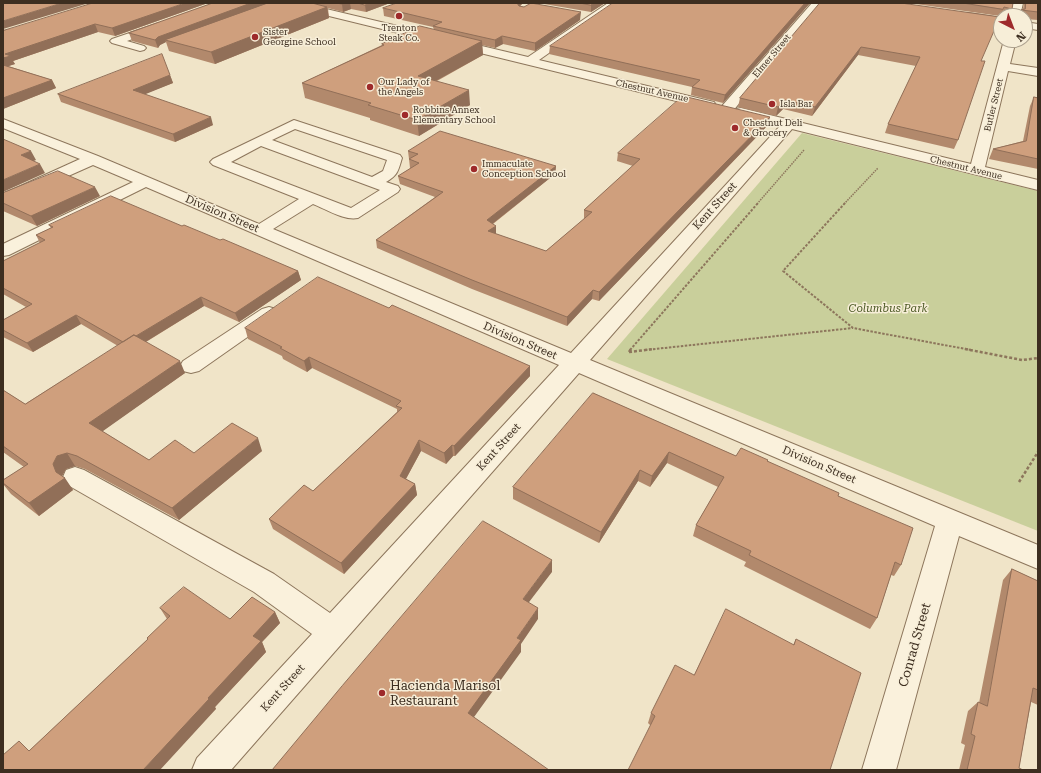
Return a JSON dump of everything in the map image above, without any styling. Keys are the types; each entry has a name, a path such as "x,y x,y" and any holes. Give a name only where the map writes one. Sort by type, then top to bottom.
{"street":[{"path":"307,7 318,3"},
{"path":"529,62 615,3"},
{"name":"Elmer Street","path":"727,109 817,3"},
{"name":"Chestnut Avenue","path":"284,4 307,7 1038,185"},
{"path":"360,20 378,13"},
{"path":"960,15 993,20"},
{"path":"579,16 593,18"},
{"path":"140,48 116,41 173,21"},
{"name":"Butler Street","path":"977,170 1008,48"},
{"path":"1003,67 1038,72"},
{"path":"612,95 626,85"},
{"path":"260,141 392,189 352,214 218,162 260,141 294,124 395,158 390,173 374,182"},
{"name":"Kent Street","path":"210,770 789,124"},
{"name":"Division Street","path":"5,125 146,181 339,264 1038,557"},
{"path":"3,200 93,159"},
{"path":"3,251 146,181"},
{"path":"260,230 312,198"},
{"path":"320,277 339,264"},
{"path":"192,366 282,304"},
{"path":"75,477 264,583 333,632"},
{"name":"Conrad Street","path":"879,770 950,520"}],"path":[{"path":"807,147 629,352 853,328 1022,360 1038,358"},
{"path":"853,328 783,271 881,165"},
{"path":"1019,482 1038,452"}],"green space":[{"name":"Columbus Park","path":"802,133 1038,191 1038,531 607,359"}],"building":[{"path":"3,3 62,3 3,21"},
{"path":"93,3 185,3 112,28 95,24 5,54 11,56 3,58 3,31"},
{"path":"213,3 251,3 158,37 155,40 129,33"},
{"path":"268,3 312,3 327,7 211,52 165,40"},
{"path":"358,3 370,3 365,5"},
{"path":"397,3 517,3 519,6 524,7 531,3 581,12 535,43 502,36 495,40 433,26 442,22 383,8"},
{"path":"580,3 594,3 591,5"},
{"path":"613,3 805,3 725,95 692,87 700,80 550,46"},
{"path":"820,3 901,3 993,16 993,33 981,61 985,61 958,140 888,124 920,57 861,47 815,107 785,100 778,107 740,98"},
{"path":"963,3 1013,3 1012,8 996,8"},
{"path":"1026,3 1038,3 1038,12 1033,11 1033,8 1025,8"},
{"path":"420,26 482,41 418,76 469,90 417,120 368,105 371,103 302,83 384,45 382,44"},
{"path":"162,54 170,75 133,90 211,117 173,134 58,94"},
{"path":"3,65 52,80 3,98"},
{"path":"683,96 770,117 599,292 593,290 567,317 472,280 376,240 443,192 398,176 419,163 409,159 418,154 408,151 440,131 556,166 487,220 496,226 488,231 546,251 592,212 584,210 640,159 618,153"},
{"path":"1034,97 1038,98 1038,159 993,149 1026,141"},
{"path":"3,139 31,151 21,155 40,164 3,180"},
{"path":"58,171 95,187 31,216 3,203 3,193"},
{"path":"111,196 182,226 184,225 220,240 223,239 298,271 235,313 201,297 136,336 134,335 123,342 76,315 27,343 3,330 3,320 32,304 3,288 3,261 45,240 36,235 53,227 49,225"},
{"path":"318,277 389,308 392,305 530,366 454,446 452,445 444,453 419,440 400,476 415,484 341,563 269,519 304,485 313,491 402,408 396,406 401,401 309,357 304,361 280,348 282,347 245,328"},
{"path":"134,335 180,361 89,423 149,460 175,440 194,453 232,423 258,438 172,508 77,456 67,453 57,456 53,464 56,472 65,478 29,503 3,483 3,480 28,464 3,446 3,390 25,404"},
{"path":"593,393 736,456 741,448 839,493 838,496 913,528 901,565 895,562 877,618 749,555 751,551 696,525 724,477 669,452 652,476 640,470 601,532 513,487"},
{"path":"483,521 552,560 523,599 538,608 517,638 521,640 468,713 549,770 272,770 342,686"},
{"path":"1012,569 1038,581 1038,690 1033,688 1019,768 1023,770 967,770 975,736 971,734 978,702 987,706"},
{"path":"184,587 230,619 252,597 275,612 253,636 261,641 143,770 3,770 3,755 19,741 29,751 148,639 147,638 170,616 160,608"},
{"path":"726,609 794,645 796,639 861,673 830,770 628,770 655,716 651,713 675,665 694,675"}],"place":[{"name":"Trenton Steak Co.","path":"399,16"},
{"name":"Sister Georgine School","path":"255,37"},
{"name":"Our Lady of the Angels","path":"370,87"},
{"name":"Isla Bar","path":"772,104"},
{"name":"Robbins Annex Elementary School","path":"405,115"},
{"name":"Chestnut Deli & Grocery","path":"735,128"},
{"name":"Immaculate Conception School","path":"474,169"},
{"name":"Hacienda Marisol Restaurant","path":"382,693"}]}
